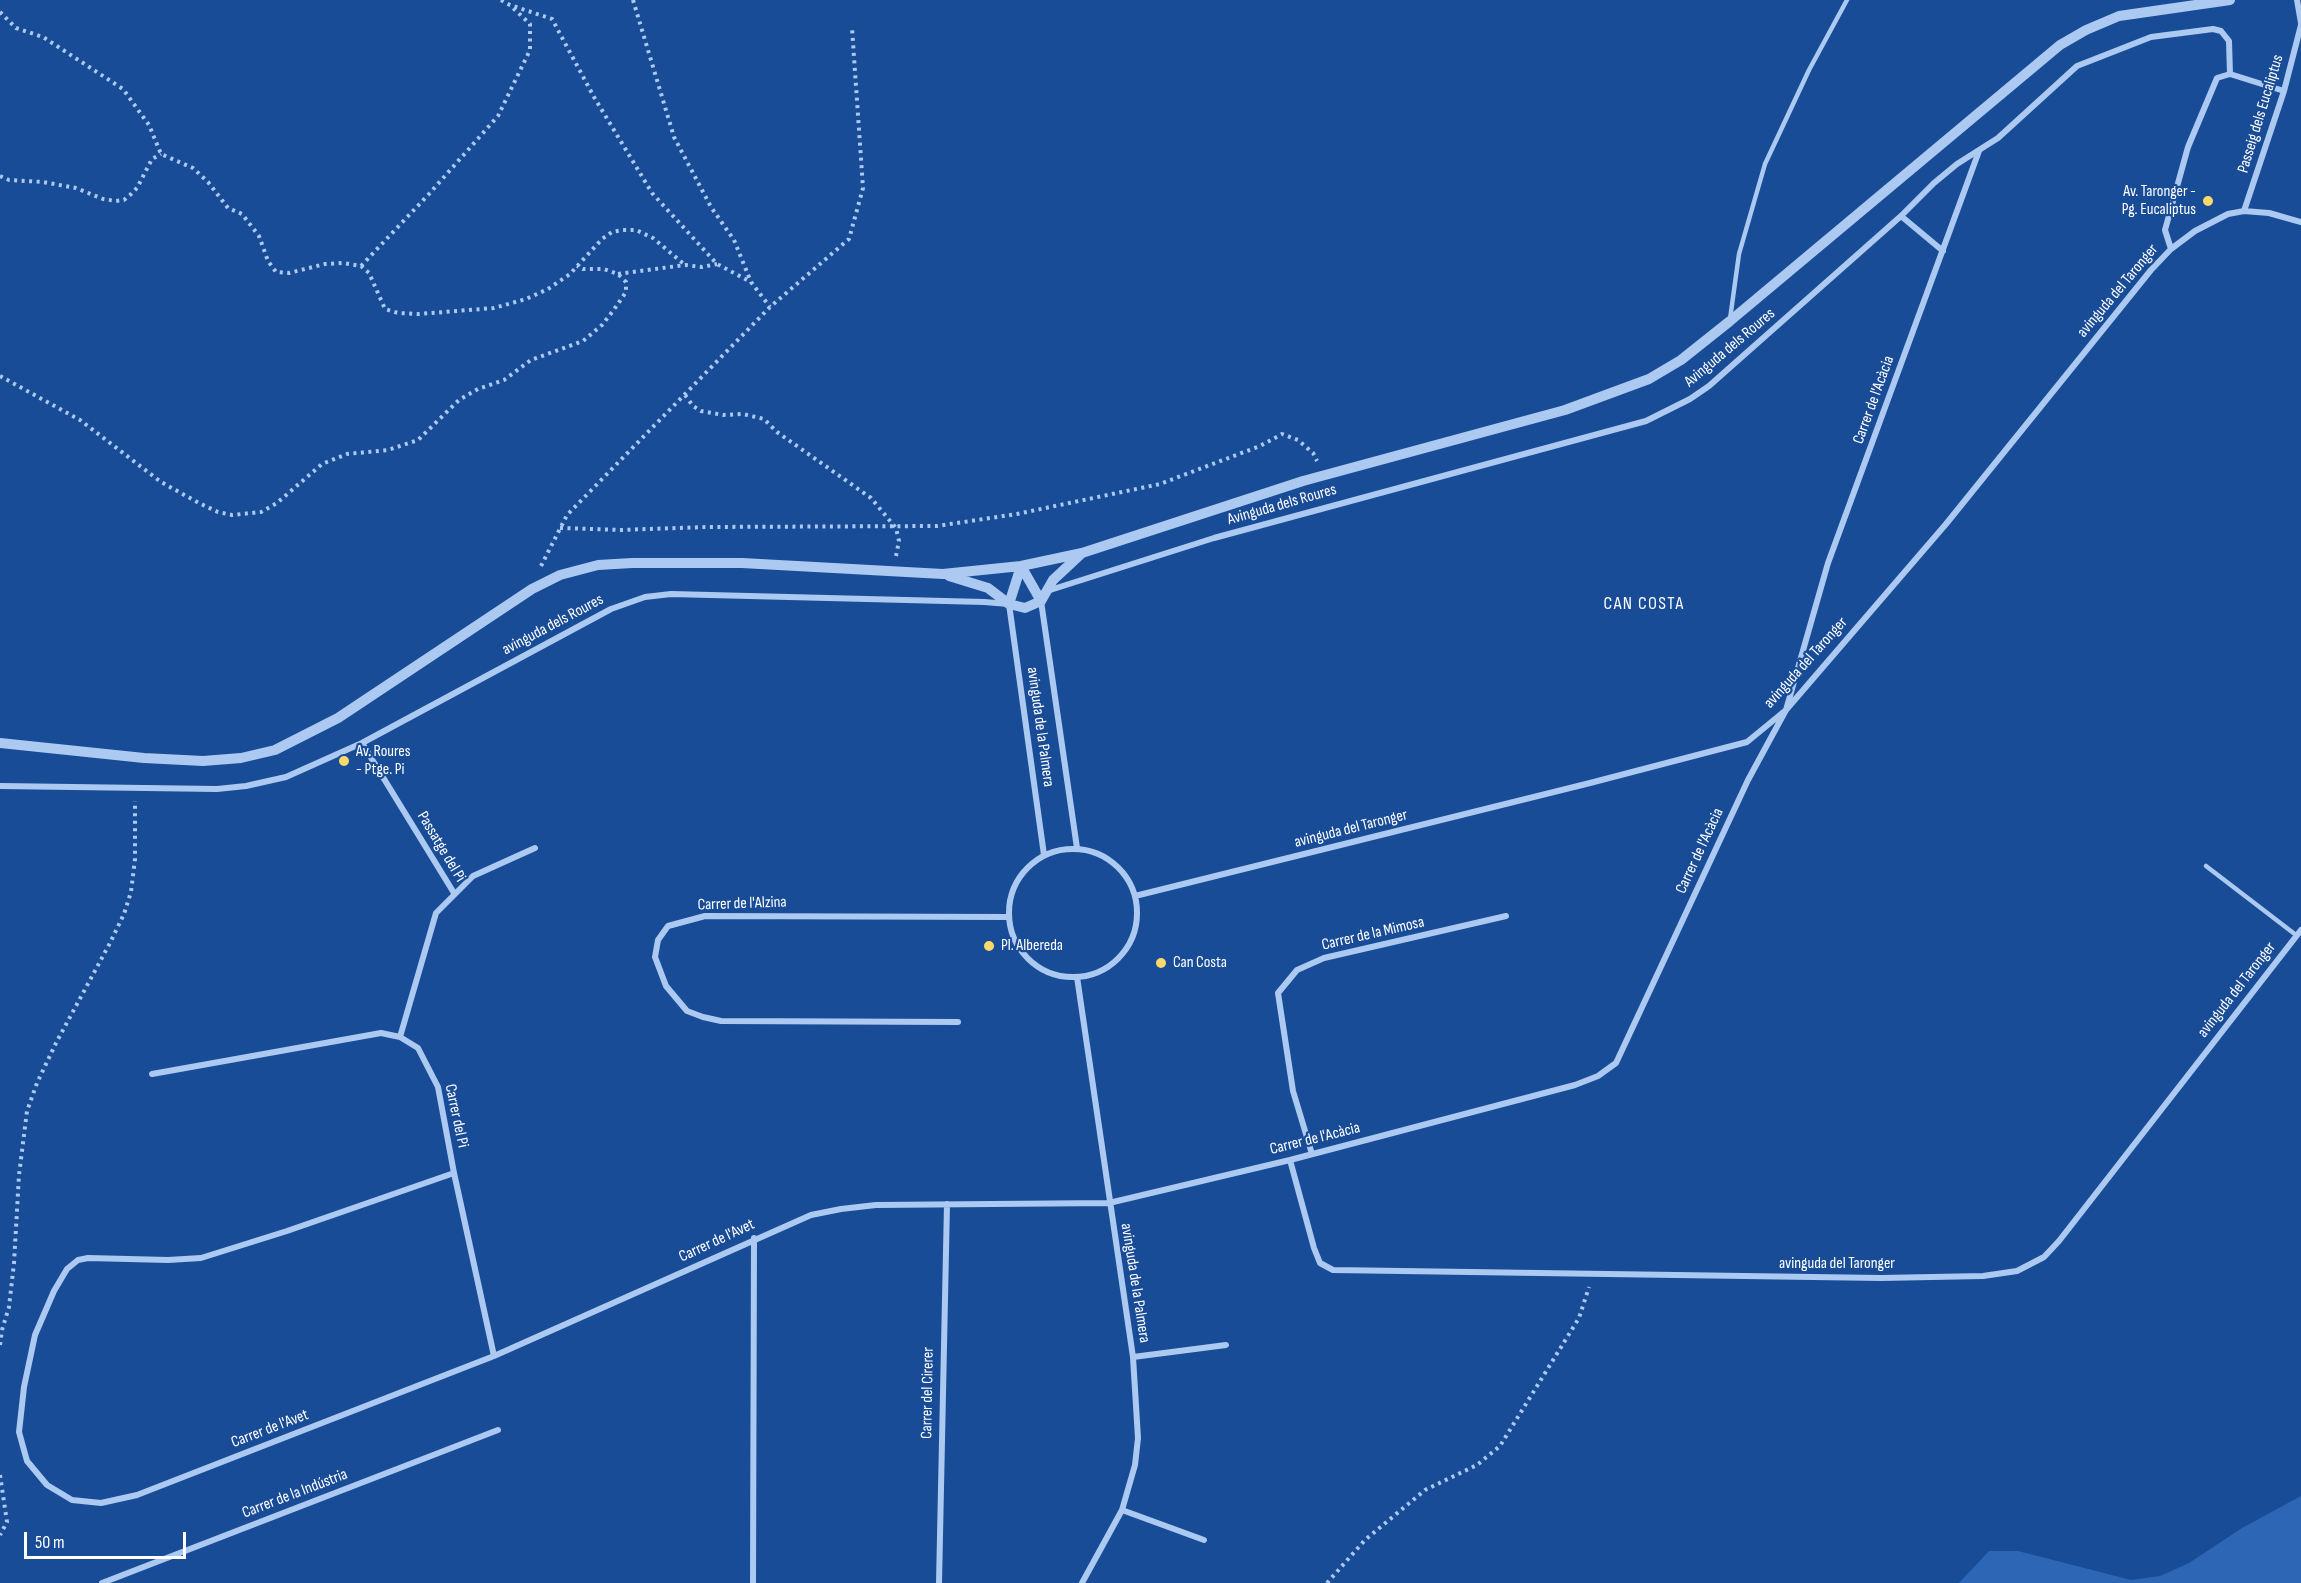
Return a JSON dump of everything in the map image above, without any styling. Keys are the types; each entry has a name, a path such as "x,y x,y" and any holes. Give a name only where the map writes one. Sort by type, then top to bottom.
{"street":[{"path":"0,743 144,758 203,761 241,758 275,750 338,718 532,589 560,575 598,565 632,562 742,563 943,574 1021,566 1082,552 1230,503 1324,475 1565,410 1607,396 1666,370 1730,321 2060,45 2086,30 2119,16 2230,0"},
{"name":"Passeig dels Eucaliptus","path":"2244,211 2284,91 2301,24 2297,0"},
{"name":"Avinguda dels Roures","path":"1043,596 1214,538 1646,421 1690,399 1709,386 1901,216 1934,183 1957,164 1998,138 2077,66 2151,38 2205,30 2221,31 2229,41 2230,74"},
{"path":"2171,249 2165,230 2188,147 2217,78 2230,74 2284,91"},
{"name":"Carrer de l'Acàcia","path":"1109,1203 1290,1160 1575,1085 1598,1076 1616,1063 1748,780 1786,710 1828,562 1978,152"},
{"name":"avinguda del Taronger","path":"1135,896 1747,742 1786,710 1946,524 2151,270 2171,249 2195,231 2228,214 2244,211 2269,213 2301,222"},
{"path":"1901,216 1943,251"},
{"path":"943,574 988,588 1009,604 1024,608 1043,596 1053,580 1082,552"},
{"path":"1021,566 1043,596"},
{"path":"1009,604 1021,566"},
{"name":"avinguda dels Roures","path":"135,788 246,786 285,777 362,743 611,609 645,597 671,594 1009,604"},
{"name":"avinguda de la Palmera","path":"1043,596 1077,848"},
{"name":"avinguda de la Palmera","path":"1009,604 1044,855"},
{"name":"Passatge del Pi","path":"362,743 454,893 436,913 400,1037"},
{"path":"0,786 135,788"},
{"path":"454,893 473,876 535,848"},
{"path":"1077,848 1100,854 1115,864 1126,877 1135,896 1137,912 1135,931 1126,949 1113,963 1096,973 1077,977 1056,975 1037,966 1022,952 1013,937 1008,917 1011,895 1018,878 1030,865 1044,855 1077,848"},
{"name":"Carrer de l'Alzina","path":"958,1022 721,1021 703,1017 687,1011 666,986 655,957 658,940 668,926 705,916 1008,917"},
{"name":"Carrer de la Mimosa","path":"1312,1154 1293,1091 1278,993 1297,970 1324,958 1506,916"},
{"name":"avinguda del Taronger","path":"1290,1160 1314,1248 1320,1263 1333,1270 1881,1278 1983,1276 2017,1270 2044,1257 2059,1240 2299,932"},
{"name":"avinguda de la Palmera","path":"1077,977 1133,1357 1138,1438 1135,1465 1122,1510 1082,1583"},
{"path":"152,1074 381,1033 400,1037"},
{"name":"Carrer del Pi","path":"400,1037 418,1048 438,1087 454,1173 494,1356"},
{"name":"Carrer de l'Avet","path":"454,1173 287,1232 201,1258 168,1260 88,1258 78,1260 67,1269 54,1291 35,1335 24,1387 19,1432 27,1461 47,1485 72,1500 101,1503 137,1495 494,1356 625,1299 754,1238 811,1215 876,1205 1109,1203"},
{"name":"Carrer del Cirerer","path":"939,1583 947,1204"},
{"path":"753,1583 754,1238"},
{"path":"1133,1357 1226,1345"},
{"name":"Carrer de la Indústria","path":"102,1583 498,1430"},
{"path":"1122,1510 1203,1540"}],"lane":[{"path":"1730,321 1738,254 1765,164 1809,70 1847,0"},
{"path":"2206,866 2299,932"}],"path":[{"path":"501,0 552,19 594,97 652,194 717,264 751,282"},
{"path":"633,0 674,137 711,207 734,240 751,282 770,307"},
{"path":"361,266 498,116 530,50 530,24 510,5"},
{"path":"0,12 16,28 43,37 123,89 149,125 161,154 193,168 208,182 228,207 242,214 259,236 268,261 276,272 289,273 325,264 343,263 361,266 369,273 385,309 398,313 419,314 494,308 526,299 549,289 570,274 602,239 612,232 636,230 653,238 685,265"},
{"path":"532,589 547,551 567,515 770,307 849,238 863,188 852,28"},
{"path":"0,176 9,180 43,182 76,188 103,199 124,200 137,188 152,159 161,154"},
{"path":"618,274 685,265 702,267 717,264"},
{"path":"0,376 80,420 160,482 199,503 218,512 232,515 261,512 277,503 322,464 347,454 388,450 418,440 459,400 478,389 504,380 531,360 583,341 603,325 626,292 626,282 618,274 604,269 583,269 577,266"},
{"path":"685,395 693,406 701,411 723,415 743,414 764,419 777,432 812,455 837,477 871,498 896,528 899,541 893,572"},
{"path":"560,528 620,530 937,526 1017,514 1160,484 1260,446 1282,434 1298,440 1313,453 1324,475"},
{"path":"0,1345 9,1307 19,1175 27,1111 51,1053 124,914 131,892 135,859 135,788"},
{"path":"1327,1583 1365,1540 1425,1490 1477,1465 1500,1446 1579,1318 1593,1275"},
{"path":"0,1474 7,1522 0,1535"}],"shaded area":[{"path":"2301,1496 2301,1583 1959,1583 1989,1551 2018,1551 2131,1580 2160,1576 2189,1563 2242,1528"}],"place":[{"name":"Av. Taronger - Pg. Eucaliptus","path":"2208,201"},
{"name":"Av. Roures - Ptge. Pi","path":"344,761"},
{"name":"Pl. Albereda","path":"989,946"},
{"name":"Can Costa","path":"1161,963"}],"district":[{"name":"CAN COSTA","path":"1644,604"}]}
